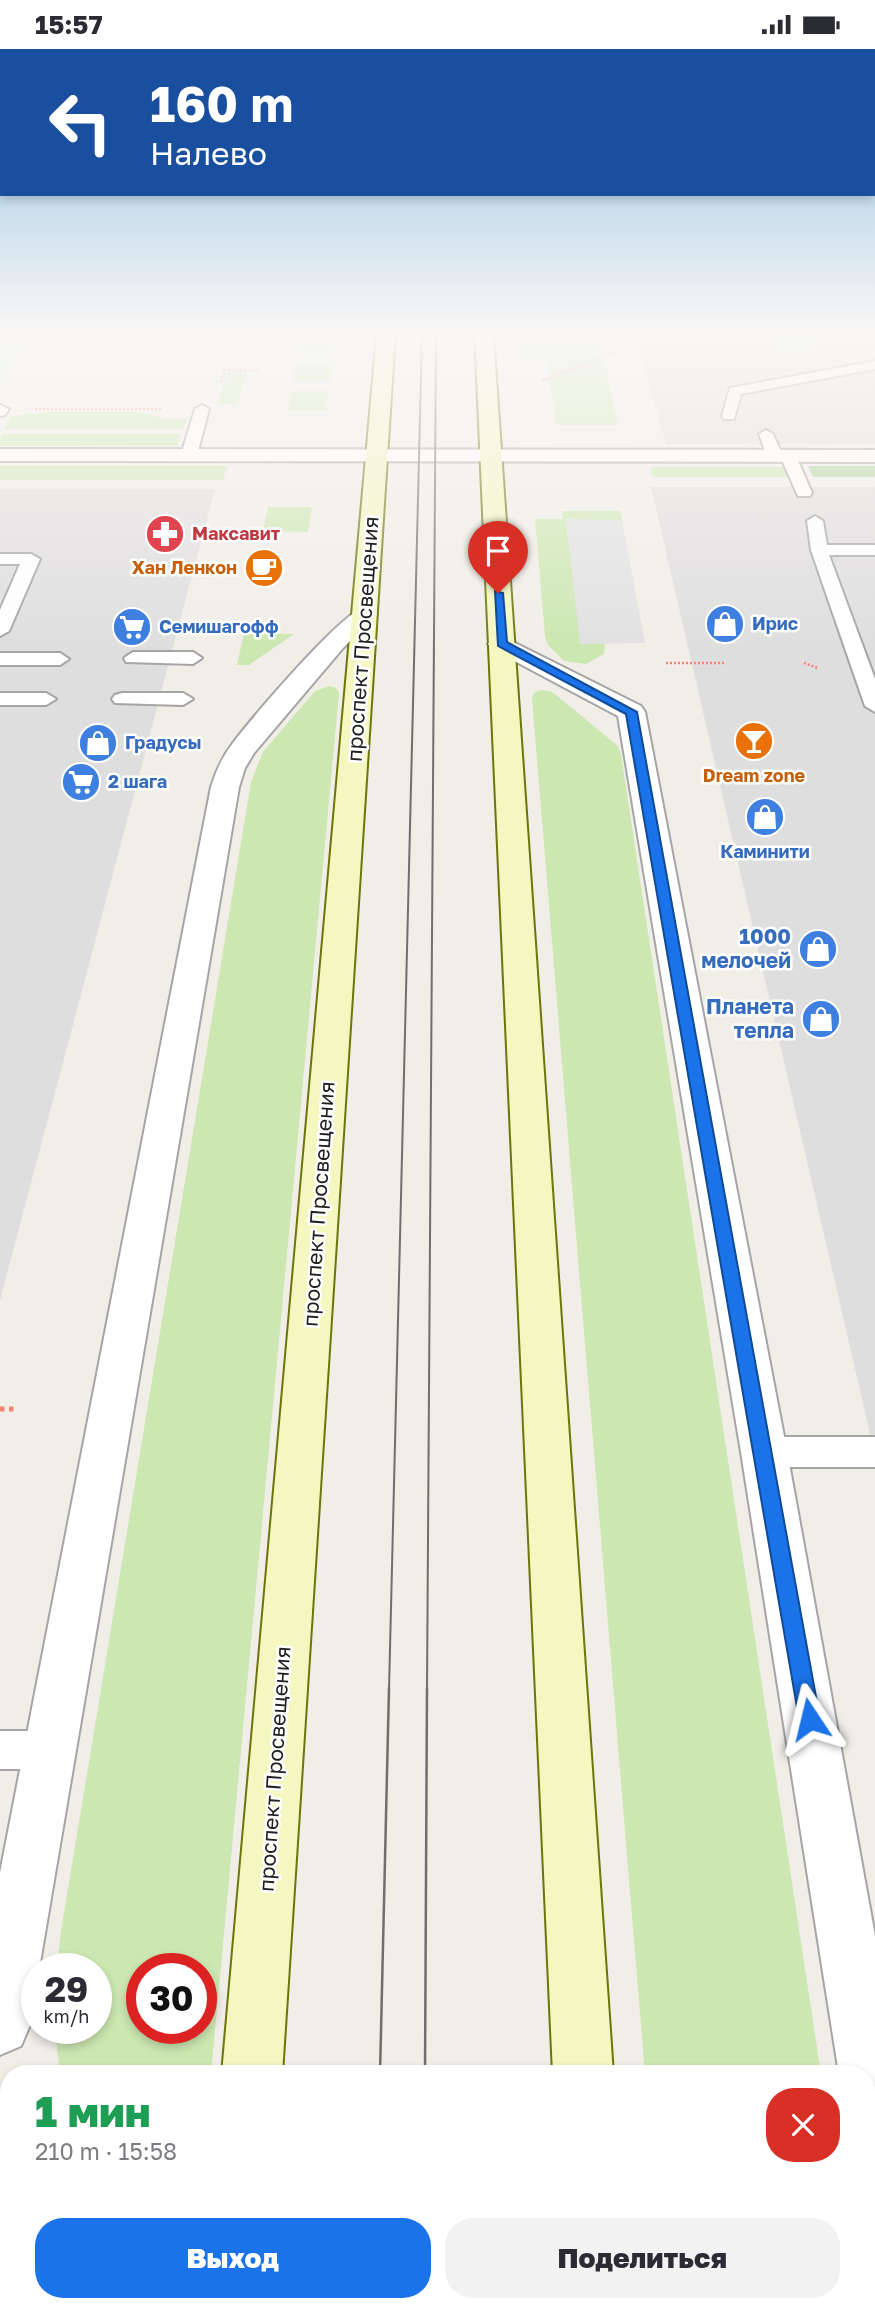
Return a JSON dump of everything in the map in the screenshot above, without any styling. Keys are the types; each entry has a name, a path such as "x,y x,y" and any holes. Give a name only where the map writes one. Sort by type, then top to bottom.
{"main road":[{"name":"проспект Просвещения","path":"253,2065 377,440"},
{"path":"489,440 582,2065"}],"street":[{"path":"0,455 875,456"},
{"path":"0,2025 225,787 231,768 243,749 334,643 365,614"},
{"path":"501,644 631,712 764,1452 869,2065"}],"lane":[{"path":"189,455 193,440"},
{"path":"770,440 804,493"},
{"path":"815,521 820,549 875,706"},
{"path":"820,549 875,549"},
{"path":"0,559 31,559 0,631"},
{"path":"133,659 193,658"},
{"path":"0,659 60,659"},
{"path":"0,699 46,699"},
{"path":"122,699 183,699"},
{"path":"764,1452 875,1452"},
{"path":"0,1751 51,1750"}],"path":[{"path":"666,663 726,663"},
{"path":"0,1409 17,1409"}],"shaded area":[{"path":"665,440 875,440 875,444 666,444"},
{"path":"651,487 875,487 875,1455"},
{"path":"0,489 215,489 0,1300"},
{"path":"566,519 622,520 645,643 580,644"}],"green space":[{"path":"1,440 179,440 177,446 0,446"},
{"path":"0,466 227,466 223,480 0,480"},
{"path":"808,466 875,466 875,477 813,477"},
{"path":"650,467 786,467 790,477 653,477"},
{"path":"268,507 312,507 308,532 263,531"},
{"path":"562,511 620,511 622,520 566,520 581,644 605,643 604,654 586,664 564,661 548,645 545,636 535,519 563,519"},
{"path":"244,633 294,634 249,665 237,665"},
{"path":"329,686 336,688 339,693 217,2009 217,1953 126,1953 126,2044 214,2044 212,2065 59,2065 57,2044 112,2044 112,1953 59,1953 61,1931 251,782 263,752 315,691"},
{"path":"540,690 556,695 618,746 621,754 820,2065 644,2065 532,698 534,693"}],"tram line":[{"path":"389,1690 419,440"},
{"path":"427,1690 435,440"},
{"path":"380,2065 389,1688"},
{"path":"425,2065 427,1688"}],"place":[{"name":"Максавит","path":"165,534"},
{"name":"Хан Ленкон","path":"264,568"},
{"name":"Ирис","path":"725,624"},
{"name":"Семишагофф","path":"132,627"},
{"name":"Dream zone","path":"754,741"},
{"name":"Градусы","path":"98,743"},
{"name":"2 шага","path":"81,782"},
{"name":"Каминити","path":"765,817"},
{"name":"1000 мелочей","path":"818,949"},
{"name":"Планета тепла","path":"821,1019"}],"route":[{"path":"498,593 501,644 631,712 810,1719"}]}
